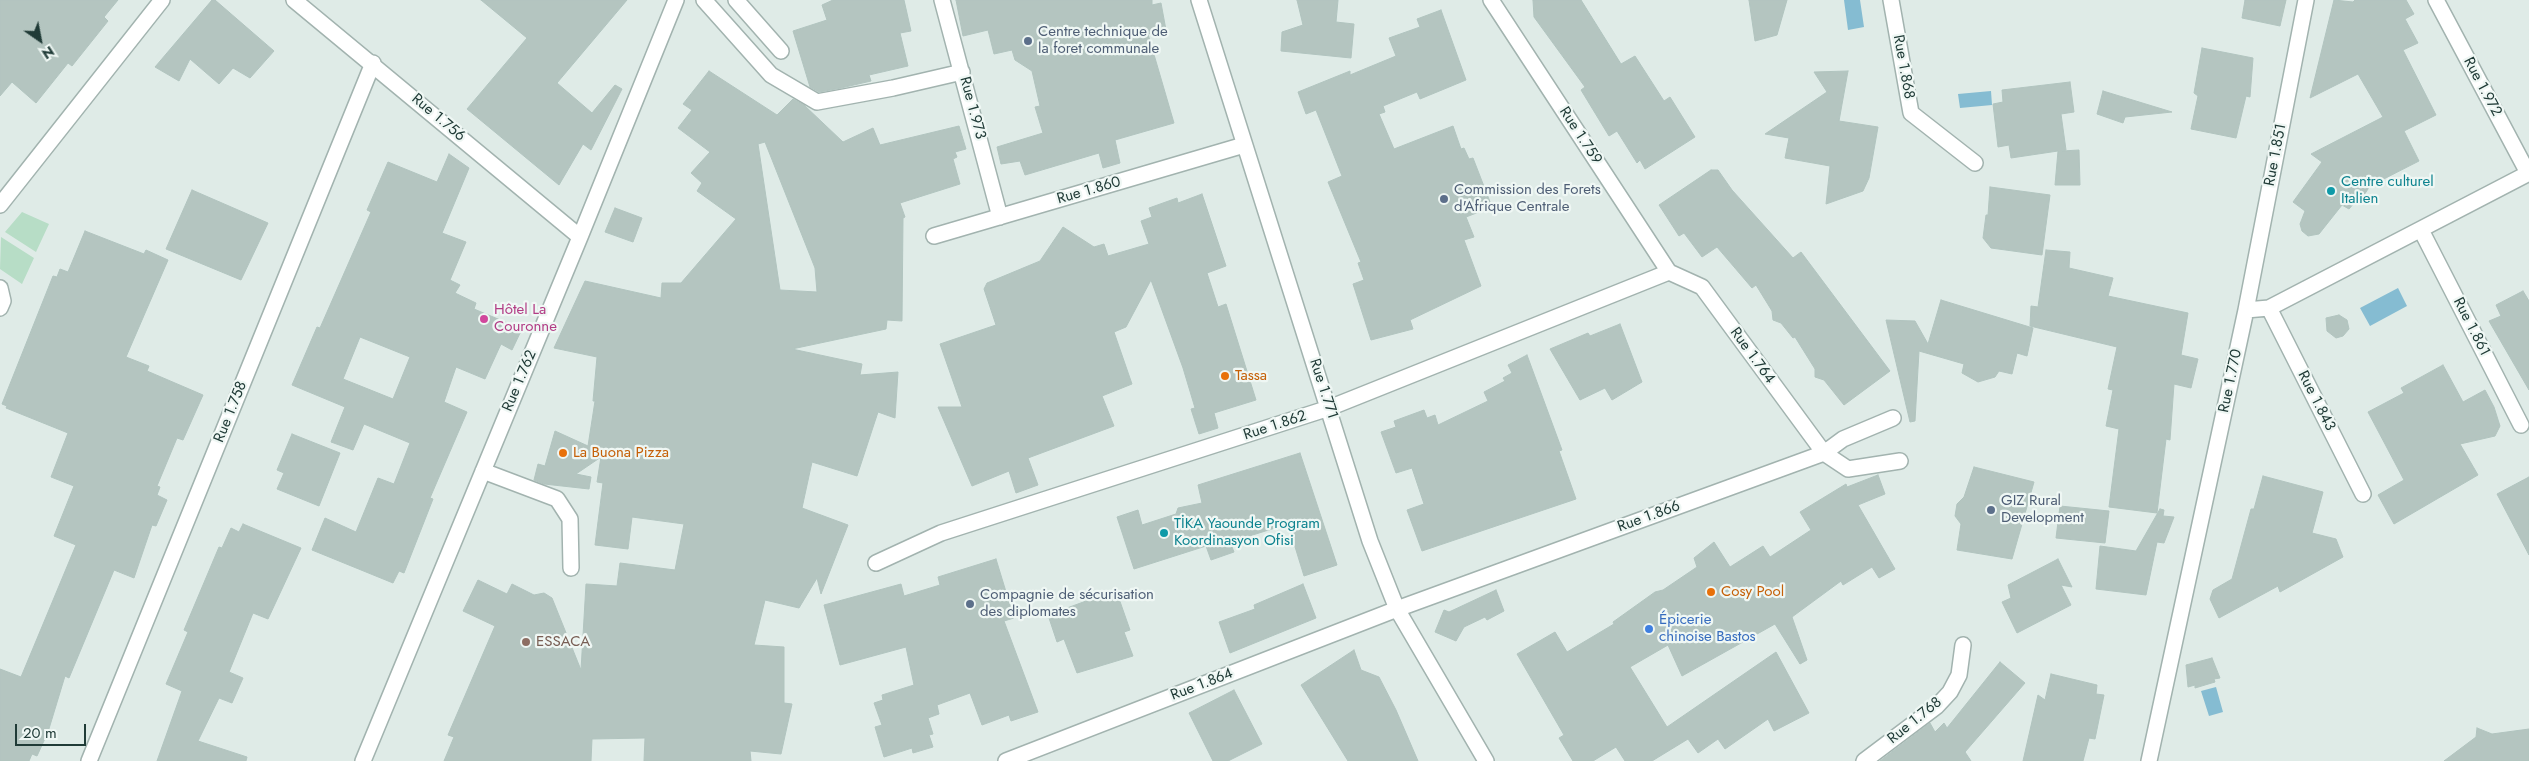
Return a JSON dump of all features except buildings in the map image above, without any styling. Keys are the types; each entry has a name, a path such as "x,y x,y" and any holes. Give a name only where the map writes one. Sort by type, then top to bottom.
{"street":[{"path":"0,205 162,0"},
{"name":"Rue 1.756","path":"294,0 373,63 580,237"},
{"name":"Rue 1.762","path":"363,761 676,0"},
{"path":"704,0 771,75 817,102 893,88 962,72"},
{"path":"736,0 781,51"},
{"name":"Rue 1.973","path":"942,0 1000,217"},
{"name":"Rue 1.771","path":"1199,0 1370,541 1397,609 1486,761"},
{"name":"Rue 1.759","path":"1491,0 1669,272"},
{"name":"Rue 1.868","path":"1891,0 1910,113 1975,163"},
{"name":"Rue 1.851","path":"2246,310 2306,0"},
{"name":"Rue 1.972","path":"2436,0 2529,173"},
{"name":"Rue 1.758","path":"89,761 373,63"},
{"name":"Rue 1.860","path":"934,236 1244,145"},
{"path":"2246,310 2269,308 2529,173"},
{"name":"Rue 1.861","path":"2421,230 2521,425"},
{"name":"Rue 1.862","path":"876,563 942,532 1329,408 1669,272"},
{"name":"Rue 1.764","path":"1669,272 1702,287 1824,453"},
{"path":"0,288 2,301 0,308"},
{"name":"Rue 1.843","path":"2269,308 2362,494"},
{"name":"Rue 1.770","path":"2149,761 2246,310"},
{"name":"Rue 1.866","path":"1397,609 1824,453 1842,439 1893,418"},
{"path":"1824,453 1848,469 1900,461"},
{"path":"482,471 557,499 570,519 570,568"},
{"name":"Rue 1.864","path":"1006,761 1397,609"},
{"name":"Rue 1.768","path":"1864,761 1938,706 1950,692 1959,675 1963,645"}],"green space":[{"path":"22,212 49,224 36,252 5,232"},
{"path":"1,237 34,258 22,284 0,269"}],"water":[{"path":"1844,0 1860,0 1864,27 1848,30"},
{"path":"1991,91 1992,105 1960,108 1958,94"},
{"path":"2398,288 2407,306 2370,326 2360,308"},
{"path":"2216,687 2223,712 2209,716 2201,691"}],"place":[{"name":"Centre technique de la foret communale","path":"1028,41"},
{"name":"Centre culturel Italien","path":"2331,191"},
{"name":"Commission des Forets d'Afrique Centrale","path":"1444,199"},
{"name":"Hôtel La Couronne","path":"484,319"},
{"name":"Tassa","path":"1225,376"},
{"name":"La Buona Pizza","path":"563,453"},
{"name":"GIZ Rural Development","path":"1991,510"},
{"name":"TİKA Yaounde Program Koordinasyon Ofisi","path":"1164,533"},
{"name":"Cosy Pool","path":"1711,592"},
{"name":"Compagnie de sécurisation des diplomates","path":"970,604"},
{"name":"Épicerie chinoise Bastos","path":"1649,629"},
{"name":"ESSACA","path":"526,642"}]}
